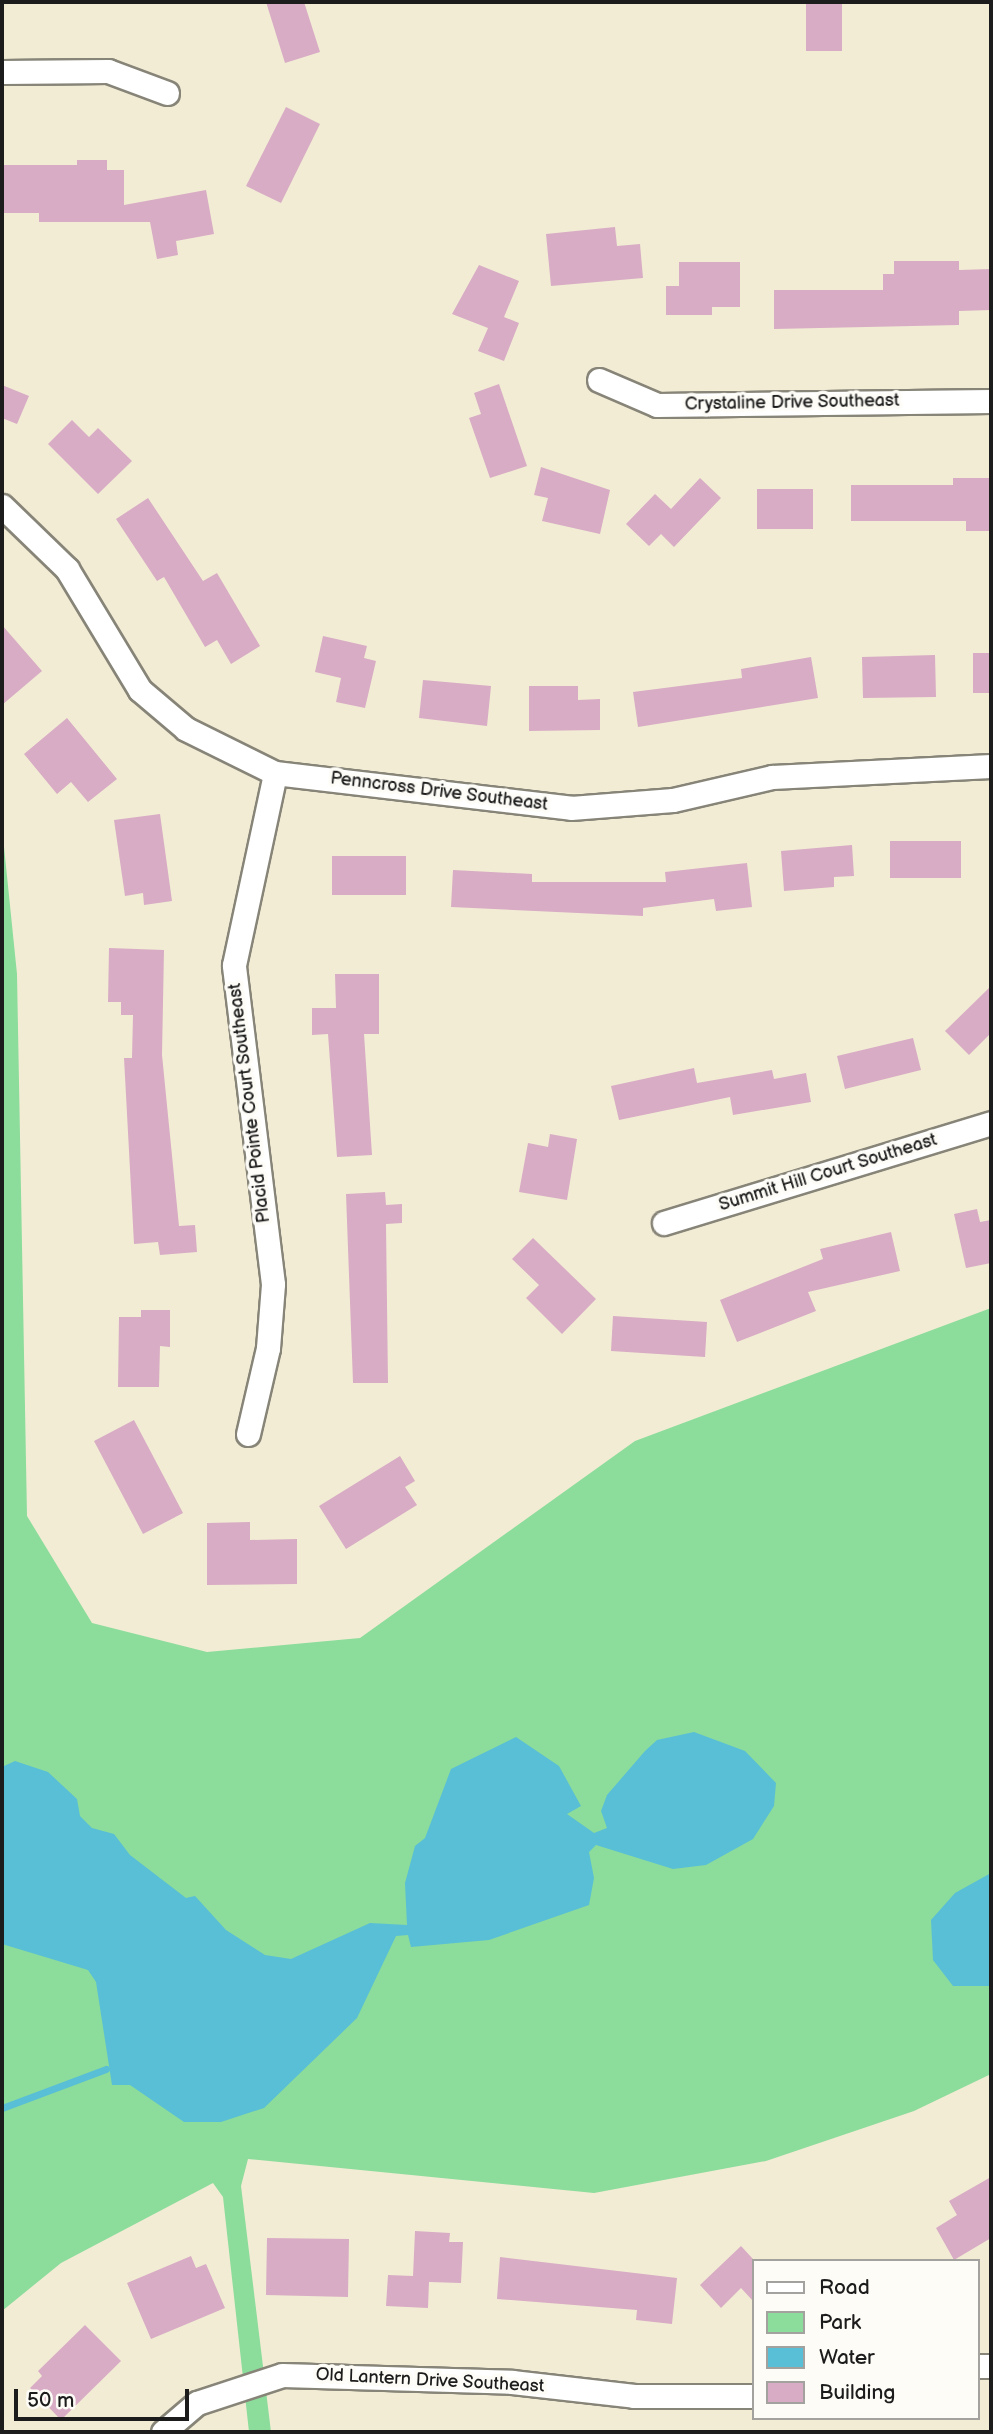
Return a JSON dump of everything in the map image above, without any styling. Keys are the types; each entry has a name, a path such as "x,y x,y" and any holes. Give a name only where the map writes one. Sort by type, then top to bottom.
{"street":[{"path":"2,72 108,71 167,93"},
{"name":"Crystaline Drive Southeast","path":"599,380 657,405 991,401"},
{"name":"Penncross Drive Southeast","path":"2,506 67,569 140,690 186,729 275,773 571,808 673,800 772,777 991,765"},
{"name":"Placid Pointe Court Southeast","path":"248,1434 268,1348 273,1284 234,965 275,773"},
{"name":"Summit Hill Court Southeast","path":"664,1223 991,1123"},
{"name":"Old Lantern Drive Southeast","path":"163,2432 197,2403 282,2375 512,2382 634,2396 752,2396"}],"green space":[{"path":"2,827 17,974 27,1516 92,1623 207,1652 360,1638 635,1441 991,1308 991,2074 914,2111 766,2161 594,2193 248,2159 241,2186 271,2432 249,2432 223,2197 213,2183 61,2263 2,2311"}],"water":[{"path":"694,1732 745,1751 776,1783 774,1806 753,1839 706,1865 673,1869 596,1845 589,1852 594,1878 589,1905 489,1940 411,1947 408,1935 396,1936 357,2018 264,2108 221,2122 184,2122 130,2085 112,2085 96,1982 88,1970 2,1944 2,1767 15,1761 48,1772 77,1799 80,1816 92,1828 114,1834 130,1855 186,1898 195,1896 226,1930 265,1955 291,1959 370,1923 407,1925 405,1883 415,1846 425,1838 451,1769 516,1737 559,1766 581,1806 567,1814 594,1833 607,1828 601,1811 607,1795 645,1751 657,1740"},
{"path":"991,1873 991,1986 953,1986 933,1960 931,1920 955,1893"}],"building":[{"path":"266,2 304,2 320,52 285,63"},
{"path":"806,2 842,2 842,51 806,51"},
{"path":"286,107 320,124 281,203 246,186"},
{"path":"77,160 107,160 107,170 124,170 124,205 206,190 214,234 176,241 178,255 157,259 150,222 39,222 39,213 2,213 2,165 77,165"},
{"path":"615,227 617,246 640,244 643,278 551,286 546,234"},
{"path":"894,261 959,261 959,270 991,269 991,310 959,311 959,325 774,329 774,290 883,290 883,274 894,274"},
{"path":"679,262 740,262 740,307 712,307 712,315 666,315 666,286 679,286"},
{"path":"479,265 519,281 504,317 519,323 504,361 478,351 488,328 452,314"},
{"path":"499,384 527,466 490,478 469,418 481,414 474,393"},
{"path":"2,385 29,396 17,424 2,418"},
{"path":"72,420 89,437 98,428 132,461 98,494 48,444"},
{"path":"541,467 610,490 600,534 542,521 548,498 534,495"},
{"path":"700,478 721,498 674,547 661,534 649,546 626,524 655,494 671,509"},
{"path":"953,478 991,478 991,531 966,531 966,521 851,521 851,485 953,485"},
{"path":"757,489 813,489 813,529 757,529"},
{"path":"148,498 203,581 217,573 260,646 231,664 217,640 205,647 164,577 157,581 116,519"},
{"path":"2,625 42,671 2,705"},
{"path":"323,636 367,646 364,658 376,661 365,708 336,702 341,678 315,672"},
{"path":"973,653 991,653 991,693 973,693"},
{"path":"935,655 936,697 863,698 862,657"},
{"path":"811,657 818,698 638,727 633,692 742,678 741,669"},
{"path":"423,680 491,686 487,726 419,718"},
{"path":"529,686 578,686 578,700 600,699 600,730 529,731"},
{"path":"67,718 117,779 88,802 71,782 57,794 24,754"},
{"path":"160,814 172,901 144,905 143,893 125,896 114,820"},
{"path":"890,841 961,841 961,878 890,878"},
{"path":"852,845 854,876 834,877 834,887 784,891 781,851"},
{"path":"332,856 406,856 406,895 332,895"},
{"path":"747,863 752,907 716,911 714,899 643,908 643,916 451,907 453,870 532,874 532,882 666,882 665,872"},
{"path":"109,948 164,950 162,1055 179,1226 195,1225 197,1252 160,1255 158,1242 134,1244 124,1058 132,1058 133,1015 121,1015 121,1002 108,1002"},
{"path":"335,974 379,974 379,1034 364,1034 372,1155 337,1157 328,1034 312,1035 312,1008 336,1008"},
{"path":"991,986 991,1033 969,1055 945,1031"},
{"path":"913,1038 921,1070 845,1089 837,1056"},
{"path":"694,1068 697,1083 772,1070 774,1079 806,1073 811,1102 733,1115 730,1097 619,1120 611,1086"},
{"path":"550,1134 577,1139 567,1200 519,1192 528,1143 548,1147"},
{"path":"385,1192 386,1205 402,1204 402,1223 386,1224 388,1383 353,1383 346,1194"},
{"path":"977,1209 980,1222 991,1220 991,1263 966,1268 954,1214"},
{"path":"891,1232 900,1271 808,1292 816,1311 737,1342 720,1300 823,1259 820,1249"},
{"path":"533,1238 596,1299 562,1334 526,1298 539,1285 512,1259"},
{"path":"141,1310 170,1310 170,1347 160,1346 159,1387 118,1387 119,1317 141,1317"},
{"path":"613,1316 707,1322 705,1357 611,1351"},
{"path":"134,1420 183,1513 143,1534 94,1441"},
{"path":"400,1456 415,1481 405,1487 417,1505 346,1549 319,1506"},
{"path":"250,1522 250,1540 297,1539 297,1584 207,1585 207,1523"},
{"path":"991,2177 991,2238 956,2259 936,2228 957,2215 949,2201"},
{"path":"415,2231 450,2233 449,2242 463,2242 461,2283 429,2282 428,2308 386,2306 388,2275 413,2276"},
{"path":"267,2238 349,2239 348,2297 266,2295"},
{"path":"741,2246 753,2259 752,2300 741,2288 721,2308 700,2285"},
{"path":"191,2256 196,2268 206,2264 225,2308 151,2339 127,2283"},
{"path":"500,2257 677,2278 672,2324 636,2320 637,2310 497,2299"},
{"path":"85,2325 121,2361 61,2420 30,2388 42,2376 38,2371"}],"waterway":[{"path":"2,2108 106,2069"}]}
